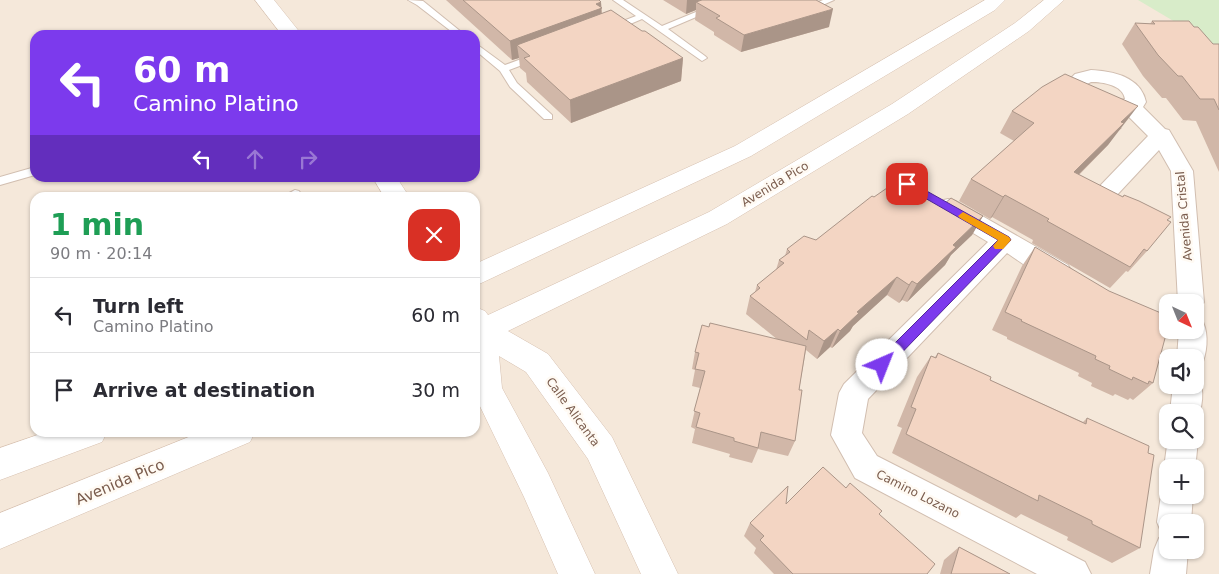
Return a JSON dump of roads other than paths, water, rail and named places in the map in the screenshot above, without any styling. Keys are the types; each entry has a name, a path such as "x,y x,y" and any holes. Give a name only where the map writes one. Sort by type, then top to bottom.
{"main road":[{"path":"264,0 288,30"},
{"path":"480,274 743,151 989,6 996,0"},
{"name":"Avenida Pico","path":"480,327 718,218 900,109 1022,28 1055,0"},
{"name":"Calle Alicanta","path":"480,330 537,363 595,441 660,574"},
{"path":"480,347 487,390 536,485 577,574"},
{"path":"0,464 77,437"},
{"name":"Avenida Pico","path":"0,531 227,437"}],"street":[{"name":"Avenida Cristal","path":"1130,106 1161,135 1173,152 1182,171 1190,294"},
{"path":"1108,190 1161,135"},
{"path":"932,198 1079,284"},
{"name":"Camino Lozano","path":"1005,240 854,393 846,435 866,467 1073,574"},
{"path":"1168,574 1170,559"}],"lane":[{"path":"412,0 420,2 455,30"},
{"path":"617,0 702,58"},
{"path":"661,29 732,0"},
{"path":"805,0 816,6 830,0"},
{"path":"606,30 643,16"},
{"path":"480,50 504,69 513,85 548,117"},
{"path":"504,69 541,55"},
{"path":"0,180 30,172"}]}
